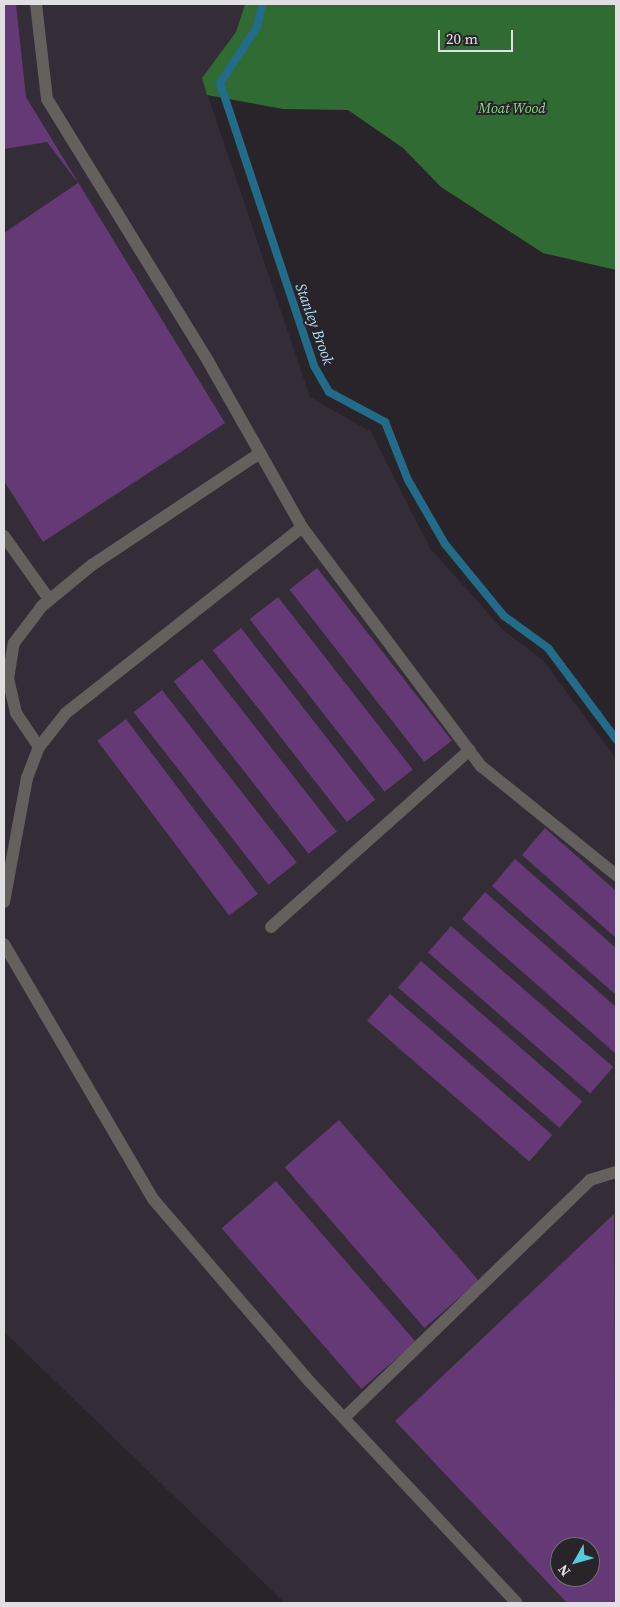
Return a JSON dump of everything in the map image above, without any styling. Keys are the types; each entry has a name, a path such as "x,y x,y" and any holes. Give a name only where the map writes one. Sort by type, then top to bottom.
{"lane":[{"path":"36,4 47,99 260,453 302,527 481,766 616,875"},
{"path":"39,747 16,713 8,680 14,644 49,599 92,565 260,453"},
{"path":"4,902 19,811 39,747 66,713 302,527"},
{"path":"4,536 49,599"},
{"path":"4,556 18,556"},
{"path":"271,927 470,750"},
{"path":"4,944 153,1199 309,1381 345,1417 517,1603"},
{"path":"345,1417 590,1180 616,1172"}],"shaded area":[{"path":"4,4 245,4 236,32 202,78 310,397 371,432 430,548 503,630 543,660 616,759 616,1603 285,1603 4,1332"}],"green space":[{"name":"Moat Wood","path":"245,4 616,4 616,270 543,253 441,187 403,148 348,110 283,109 207,95 202,78 236,32"}],"building":[{"path":"4,4 16,4 26,97 225,423 43,542 4,481 4,233 78,183 47,142 4,149"},
{"path":"317,568 452,741 424,762 289,590"},
{"path":"278,597 413,770 384,792 250,619"},
{"path":"241,628 375,800 347,822 213,650"},
{"path":"202,659 337,832 308,854 174,681"},
{"path":"162,690 297,863 268,885 134,712"},
{"path":"126,719 258,894 229,916 97,741"},
{"path":"545,828 616,891 616,938 522,855"},
{"path":"515,859 616,948 616,995 492,886"},
{"path":"485,892 616,1007 616,1054 462,919"},
{"path":"451,926 613,1067 590,1093 428,952"},
{"path":"421,961 583,1101 560,1128 398,987"},
{"path":"390,994 552,1135 529,1161 367,1020"},
{"path":"339,1120 479,1281 424,1328 285,1167"},
{"path":"276,1181 416,1342 361,1389 222,1228"},
{"path":"614,1214 616,1603 567,1603 552,1587 600,1587 600,1537 550,1537 550,1585 395,1421"}],"waterway":[{"name":"Stanley Brook","path":"262,4 257,27 220,83 314,366 329,392 385,422 408,480 445,544 504,616 548,648 616,739"}]}
